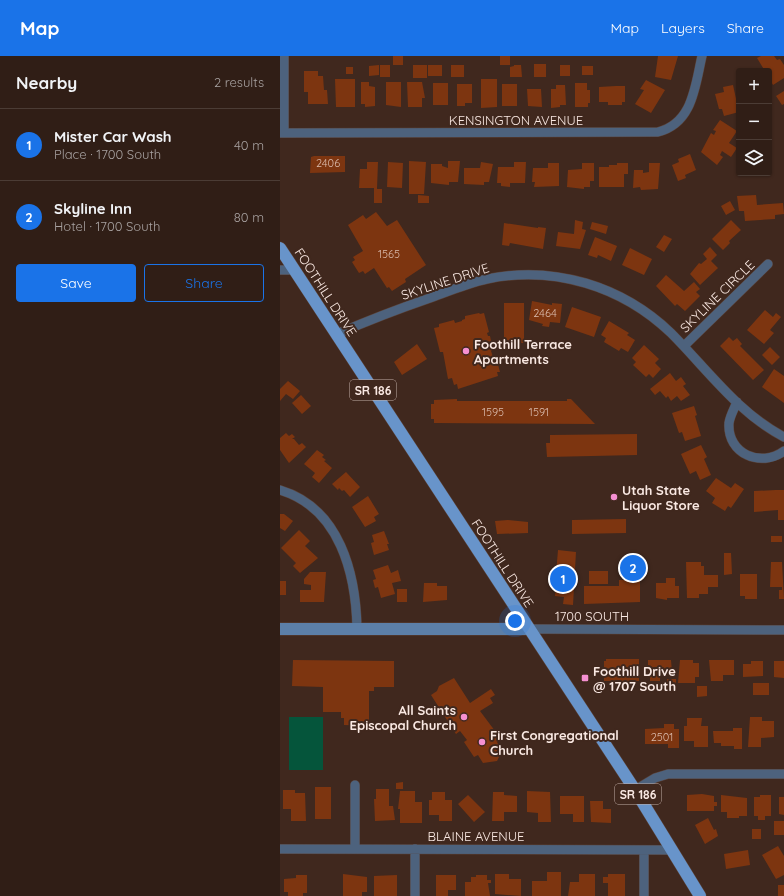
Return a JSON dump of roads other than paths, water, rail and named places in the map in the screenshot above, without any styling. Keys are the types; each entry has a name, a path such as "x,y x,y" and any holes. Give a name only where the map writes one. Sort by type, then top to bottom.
{"main road":[{"name":"FOOTHILL DRIVE","path":"280,248 636,790 700,896"}],"street":[{"path":"282,133 284,56"},
{"name":"KENSINGTON AVENUE","path":"282,133 658,132 675,125 685,114 691,102 702,56"},
{"name":"SKYLINE CIRCLE","path":"684,346 768,264"},
{"path":"280,270 294,270"},
{"name":"SKYLINE DRIVE","path":"337,334 379,316 473,283 516,275 547,275 592,285 624,299 655,318 737,402 756,419 784,437"},
{"path":"737,402 729,422 732,439 736,446 750,457 760,459 772,458 784,451"},
{"path":"280,490 296,496 314,510 338,541 353,582 357,629"},
{"name":"1700 SOUTH","path":"280,629 784,630"},
{"path":"636,790 655,778 668,774 784,774"},
{"path":"355,785 355,849"},
{"name":"BLAINE AVENUE","path":"280,849 673,850"},
{"path":"415,849 415,896"},
{"path":"644,850 644,896"}],"place":[{"name":"Foothill Terrace Apartments","path":"466,351"},
{"name":"Utah State Liquor Store","path":"614,497"},
{"name":"Skyline Inn","path":"633,568"},
{"name":"Mister Car Wash","path":"563,579"},
{"name":"Foothill Drive @ 1707 South","path":"585,678"},
{"name":"All Saints Episcopal Church","path":"464,717"},
{"name":"First Congregational Church","path":"482,742"}]}
